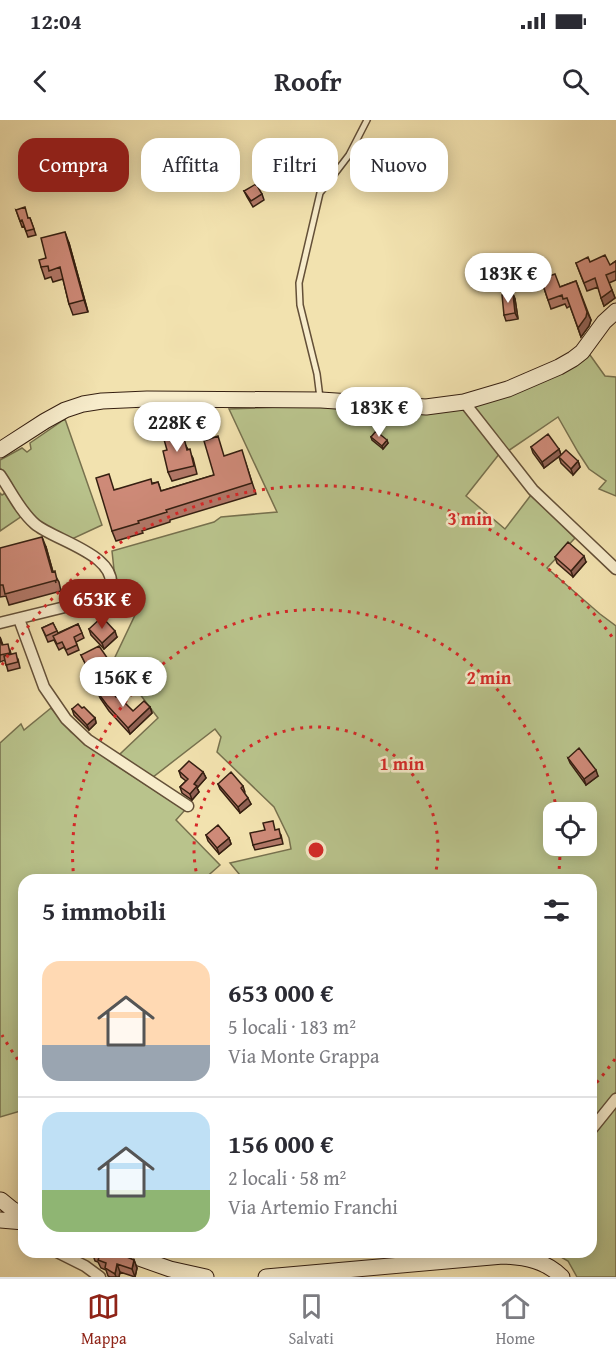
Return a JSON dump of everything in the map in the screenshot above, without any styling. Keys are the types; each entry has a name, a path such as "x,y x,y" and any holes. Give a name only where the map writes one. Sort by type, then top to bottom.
{"street":[{"path":"0,450 65,410 102,401 321,400 426,407 464,402 508,389 573,359 582,352 604,322 616,311"},
{"path":"464,402 533,490 616,570"},
{"path":"0,475 28,517 48,533 96,557 104,565 111,583 110,592 97,610 69,606 0,623"},
{"path":"19,619 44,687 66,719 88,740 188,806"},
{"path":"597,1123 616,1099"},
{"path":"1,1200 18,1212"},
{"path":"1,1200 4,1209 0,1219 18,1221"},
{"path":"69,1258 100,1277"},
{"path":"139,1258 170,1269 206,1277"},
{"path":"266,1277 464,1258"},
{"path":"527,1258 545,1264 556,1270 562,1277"}],"lane":[{"path":"321,400 300,305 299,283 320,193 349,155 367,120"}],"green space":[{"path":"590,355 605,376 616,377 616,496 599,489 606,481 589,469 558,417 508,451 472,406 575,365"},
{"path":"328,405 464,408 500,453 466,496 505,529 531,495 575,538 547,568 616,626 616,1092 597,1115 597,874 239,874 230,863 291,849 289,838 274,807 217,752 221,737 215,729 153,777 119,755 158,718 133,685 122,693 107,674 135,615 106,611 115,579 112,551 214,522 221,517 277,512 229,409"},
{"path":"65,419 102,525 72,539 45,526 29,514 0,468 0,460 22,448 27,452 31,449 30,443"},
{"path":"7,492 22,516 0,531 0,493 2,495"},
{"path":"51,708 71,732 112,763 185,810 176,820 220,865 210,874 18,874 18,1112 0,1117 0,743 21,724 24,730"},
{"path":"616,1104 616,1277 577,1277 568,1261 563,1258 597,1258 597,1128"}],"building":[{"path":"252,186 252,192 262,194 251,201 244,191"},
{"path":"25,207 34,229 26,231 16,210"},
{"path":"65,232 84,300 69,304 60,267 49,271 48,266 41,267 39,260 46,258 41,238"},
{"path":"605,255 610,265 616,261 616,271 606,275 612,290 601,298 595,278 584,283 576,263 588,257 590,262"},
{"path":"555,274 560,287 576,281 587,312 578,328 567,298 563,299 562,295 548,300 541,279"},
{"path":"513,294 515,313 504,315 502,295"},
{"path":"376,431 387,440 382,446 371,437"},
{"path":"179,432 181,439 184,438 187,450 190,449 194,466 168,472 163,451 167,450 163,436"},
{"path":"548,434 559,449 542,462 531,447"},
{"path":"218,436 224,456 242,450 252,483 166,510 167,512 138,521 139,523 112,531 96,478 109,474 114,490 151,479 152,484 158,482 161,491 214,475 204,441"},
{"path":"566,450 578,461 571,469 559,457"},
{"path":"42,537 52,572 55,571 57,580 5,594 3,585 0,585 0,548"},
{"path":"568,542 584,556 571,571 555,557"},
{"path":"102,617 115,631 102,643 89,629"},
{"path":"53,623 57,631 46,636 42,628"},
{"path":"78,624 82,633 74,637 77,645 66,650 62,642 57,644 53,636"},
{"path":"0,637 2,645 8,644 10,653 0,655"},
{"path":"99,646 108,659 101,671 96,660 86,665 81,655"},
{"path":"16,653 18,662 6,665 4,656"},
{"path":"108,686 116,697 118,696 133,711 144,701 150,707 128,728 98,693"},
{"path":"78,704 95,718 87,725 72,709"},
{"path":"579,748 596,770 584,779 568,758"},
{"path":"189,761 203,772 194,784 197,786 190,794 180,787 188,779 179,771"},
{"path":"231,772 243,786 241,788 248,798 238,807 218,784"},
{"path":"273,821 275,830 279,829 281,838 253,845 250,833 265,830 263,823"},
{"path":"218,825 229,838 217,848 206,835"},
{"path":"99,1258 129,1258 134,1260 132,1269 117,1264 115,1274 105,1268 106,1263 98,1260"}]}
